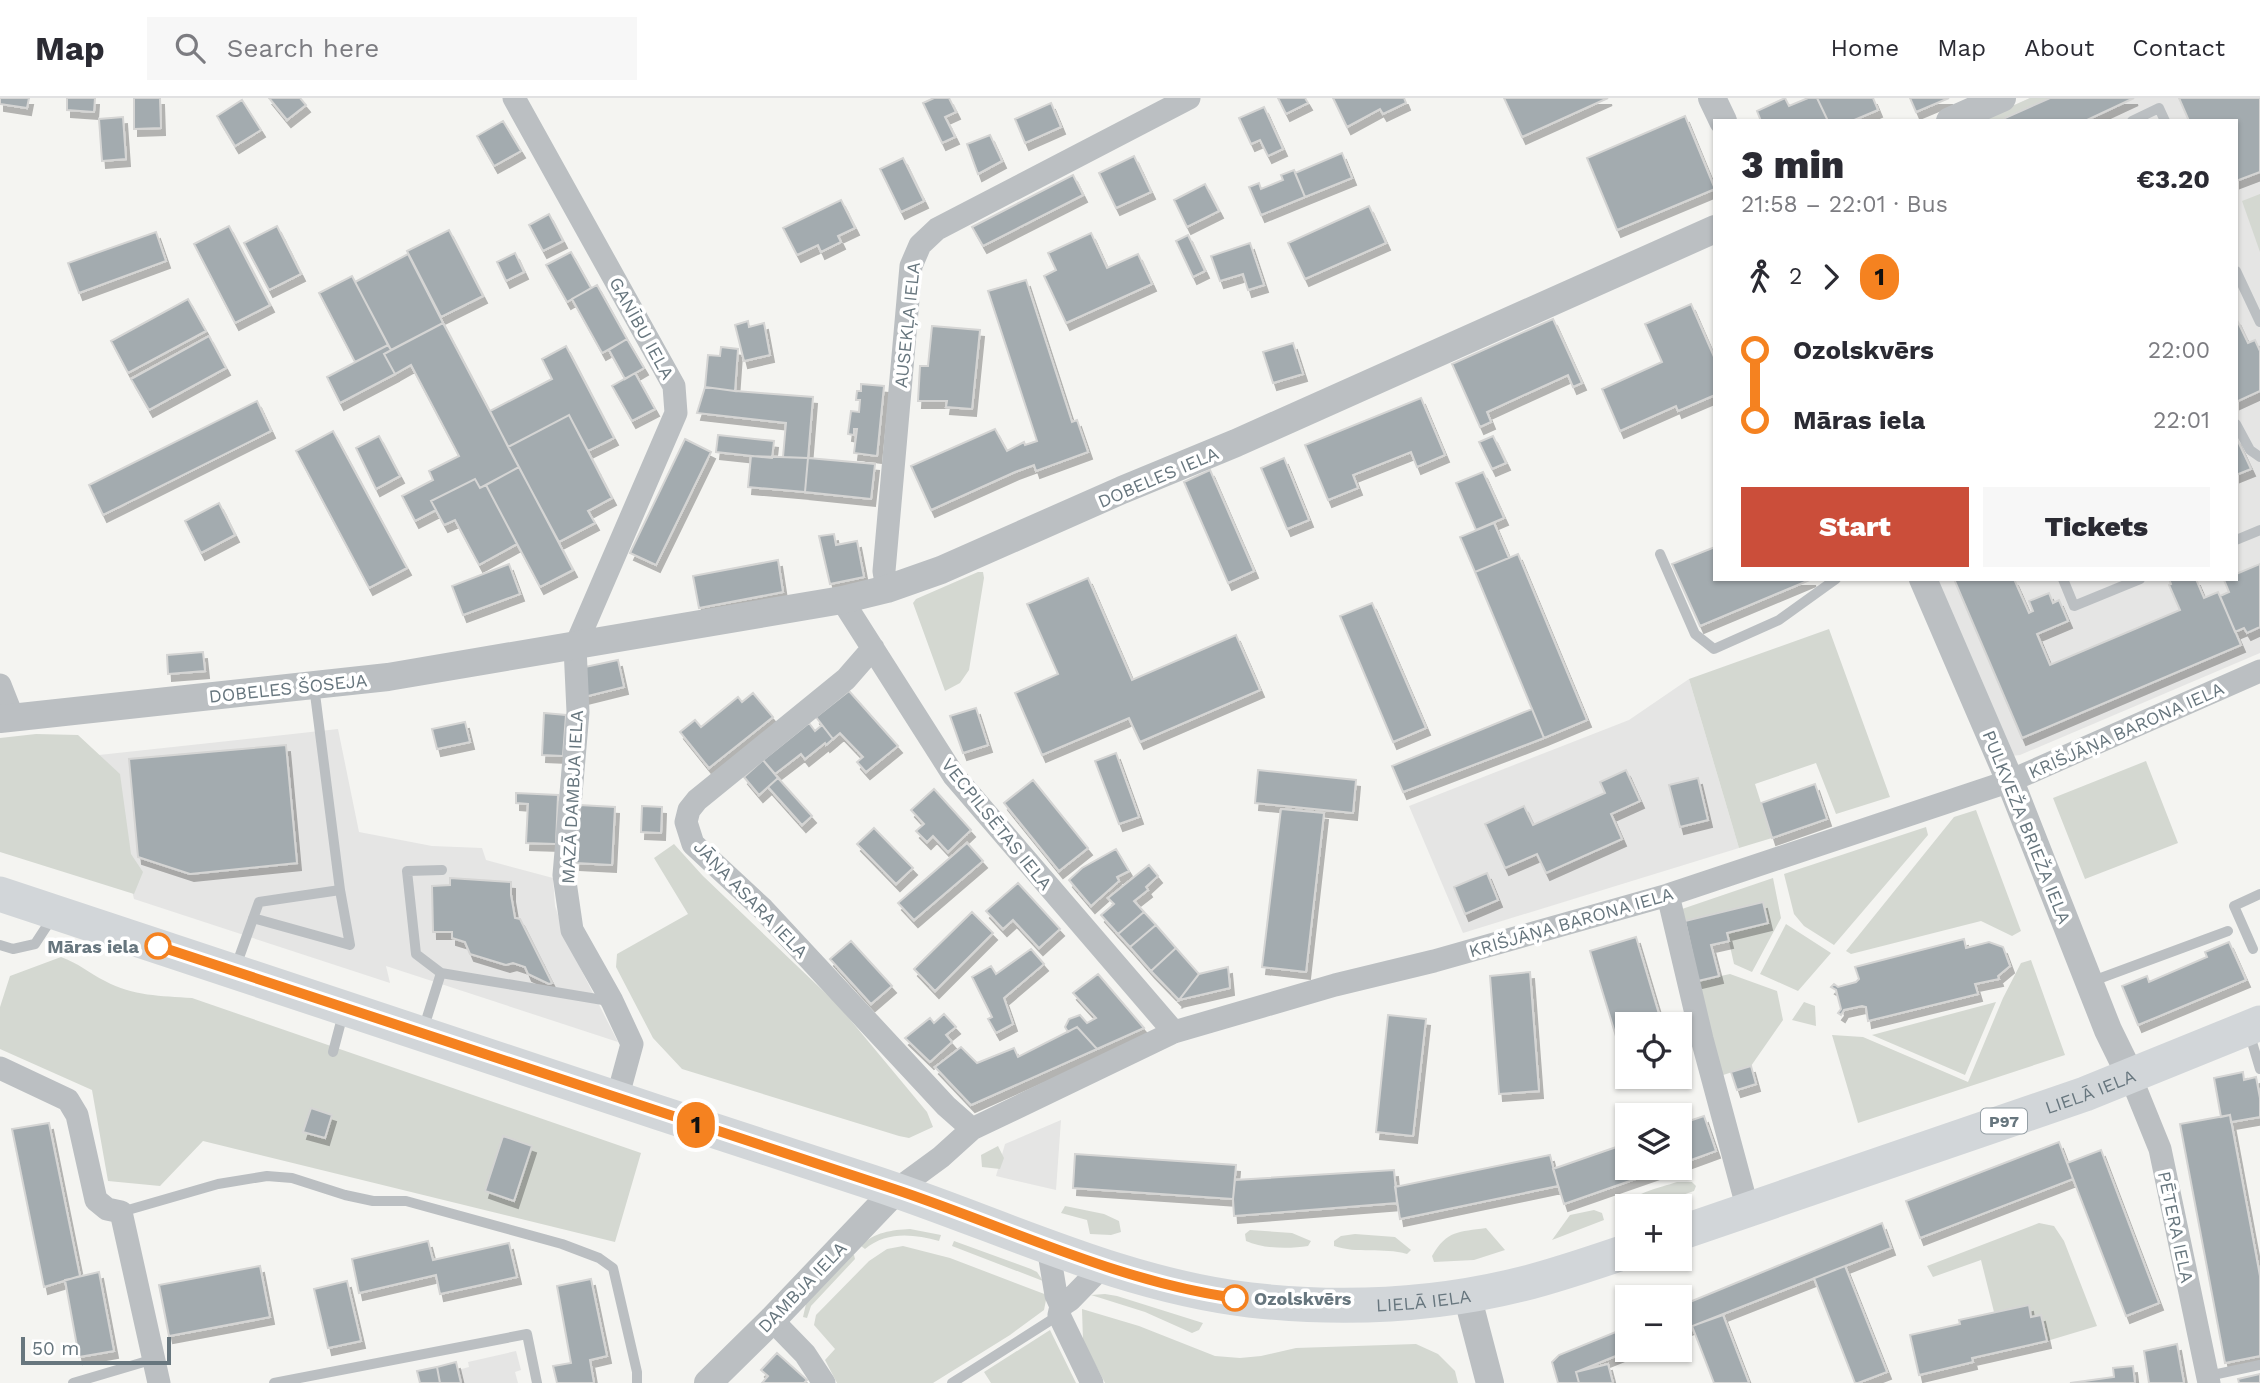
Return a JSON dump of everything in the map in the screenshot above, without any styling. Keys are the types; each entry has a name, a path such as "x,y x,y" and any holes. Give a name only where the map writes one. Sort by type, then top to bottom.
{"main road":[{"name":"LIELĀ IELA","path":"0,894 896,1190 1102,1267 1175,1287 1220,1296 1282,1303 1367,1305 1424,1301 1537,1280 1615,1255"},
{"name":"LIELĀ IELA","path":"1692,1229 2085,1094 2254,1025"}],"street":[{"name":"GANĪBU IELA","path":"513,98 674,386 676,413 575,647"},
{"name":"AUSEKĻA IELA","path":"887,589 884,571 915,253 937,229 1189,98"},
{"path":"1712,98 1722,119"},
{"path":"1955,119 2002,98"},
{"name":"DOBELES IELA","path":"575,647 842,600 887,589 941,570 1236,443 1713,230"},
{"name":"PULKVEŽA BRIEŽA IELA","path":"1924,581 2130,1075"},
{"name":"VECPILSĒTAS IELA","path":"842,600 954,776 1174,1032"},
{"name":"DOBELES ŠOSEJA","path":"6,718 388,677 575,647"},
{"name":"MAZĀ DAMBJA IELA","path":"575,647 578,712 564,875 572,930 612,1001 632,1044 617,1099"},
{"name":"JĀŅA ASARA IELA","path":"873,648 846,679 697,800 689,810 685,822 693,844 763,909 946,1106 972,1129"},
{"name":"KRIŠJĀŅA BARONA IELA","path":"896,1190 941,1157 972,1129 1174,1032 1335,985 1434,961 1668,895 2010,782 2260,671"},
{"path":"0,685 6,718"},
{"path":"1668,895 1702,1039 1748,1210"},
{"path":"0,1068 68,1100 78,1115 96,1200 107,1209 121,1212 159,1383"},
{"name":"PĒTERA IELA","path":"2130,1075 2160,1149 2208,1380"},
{"name":"DAMBJA IELA","path":"708,1383 896,1190"},
{"path":"1048,1247 1060,1310 1092,1383"},
{"path":"1060,1310 1102,1267"},
{"path":"1467,1295 1490,1383"},
{"path":"772,1320 806,1354 824,1383"}],"lane":[{"path":"2136,119 2159,108 2164,119"},
{"path":"2238,275 2260,322"},
{"path":"2238,428 2250,450 2260,457"},
{"path":"2238,539 2260,530"},
{"path":"1660,554 1695,634 1714,649 1779,620 1833,581"},
{"path":"2064,581 2074,606 2135,581"},
{"path":"253,918 349,945 314,685"},
{"path":"442,870 407,872 416,954 441,973 612,1001"},
{"path":"234,972 259,902 340,890"},
{"path":"2253,949 2234,906 2260,894"},
{"path":"0,945 13,949 35,944 56,912"},
{"path":"2090,982 2228,932"},
{"path":"421,1034 441,973"},
{"path":"333,1052 344,1008"},
{"path":"2254,1025 2260,1069"},
{"path":"121,1212 218,1184 267,1176 292,1178 364,1199 405,1201 562,1244 599,1258 613,1268 637,1372 637,1383"},
{"path":"952,1383 966,1380 1060,1310"},
{"path":"274,1383 527,1334 537,1383"},
{"path":"73,1383 155,1359"},
{"path":"2208,1380 2260,1365"}],"shaded area":[{"path":"2030,98 2260,98 2260,653 2020,755 2011,756 1929,581 2238,581 2238,119 1983,119"},
{"path":"2030,98 2050,98 2003,119 1983,119"},
{"path":"2260,194 2260,252 2242,201"},
{"path":"983,572 984,578 969,670 960,683 945,691 913,603 916,599"},
{"path":"1829,629 1890,797 1836,814 1816,763 1755,784 1772,838 1739,848 1689,679"},
{"path":"1689,679 1739,848 1463,933 1409,806 1629,720"},
{"path":"338,729 359,832 432,846 482,848 486,860 553,878 555,906 567,942 618,1042 386,966 390,983 134,899 99,755"},
{"path":"36,734 78,735 120,774 131,854 143,872 134,894 0,852 0,738"},
{"path":"2146,761 2178,843 2085,879 2053,798"},
{"path":"1976,810 2021,931 2012,936 1981,921 1851,954 1846,951 1954,817"},
{"path":"1926,827 1928,835 1834,945 1804,926 1794,914 1784,874"},
{"path":"674,844 703,876 838,1005 927,1112 933,1127 909,1138 899,1136 682,1069 653,1038 616,967 617,954 688,914 654,858"},
{"path":"1773,878 1781,918 1752,972 1734,964 1727,933 1768,923 1763,902 1685,921 1682,909"},
{"path":"1786,924 1831,953 1798,991 1760,974"},
{"path":"61,957 126,990 192,998 641,1153 615,1242 203,1141 160,1186 108,1181 92,1090 0,1049 0,1007 10,976"},
{"path":"2031,960 2065,1055 1858,1123 1832,1035 1863,1037 1968,1082 2003,998 2021,963"},
{"path":"1730,974 1777,991 1783,1020 1751,1066 1720,1076 1698,981"},
{"path":"1804,1002 1815,1006 1816,1026 1792,1020"},
{"path":"1996,1002 1965,1075 1872,1035"},
{"path":"1061,1120 1056,1190 996,1176 1005,1144"},
{"path":"998,1146 1004,1158 1000,1169 982,1167 981,1155"},
{"path":"1677,1182 1692,1182 1696,1186 1694,1191 1685,1194 1641,1194"},
{"path":"1065,1206 1104,1214 1119,1221 1121,1232 1111,1235 1090,1234 1087,1220 1061,1213"},
{"path":"1594,1210 1602,1213 1604,1220 1552,1240 1570,1215"},
{"path":"2039,1223 2054,1226 2064,1241 2097,1326 2047,1341 2041,1315 2031,1317 2028,1305 1994,1312 1981,1260 1933,1277 1927,1266"},
{"path":"1486,1228 1505,1250 1474,1260 1434,1262 1432,1256 1449,1237"},
{"path":"910,1229 941,1235 939,1241 900,1236 882,1239 865,1249 861,1246 877,1235"},
{"path":"1250,1230 1292,1233 1311,1241 1308,1246 1301,1247 1260,1246 1246,1241 1245,1234"},
{"path":"1355,1234 1395,1237 1411,1250 1407,1254 1334,1246 1334,1241 1341,1236"},
{"path":"954,1241 1031,1269 1037,1272 1043,1281 952,1246"},
{"path":"903,1246 950,1258 1047,1295 1044,1310 1010,1335 933,1383 837,1383 825,1360 835,1349 814,1325 816,1315 869,1261 887,1249"},
{"path":"850,1255 854,1255 855,1259 811,1306 807,1318 803,1317 806,1304"},
{"path":"1105,1294 1203,1323 1199,1330 1192,1333 1145,1312 1091,1295"},
{"name":"Ozolskvērs","path":"1082,1309 1139,1326 1215,1356 1240,1358 1296,1348 1416,1344 1438,1354 1455,1371 1458,1383 1105,1383 1083,1341"},
{"path":"1050,1330 1076,1383 991,1383 984,1372"},
{"path":"516,1351 521,1370 515,1372 518,1383 461,1383 458,1370 469,1367 468,1362"}],"building":[{"path":"0,98 29,98 27,108 0,104"},
{"path":"67,98 95,98 94,112 67,110"},
{"path":"134,98 160,98 161,128 134,129"},
{"path":"269,98 300,98 306,105 287,120"},
{"path":"934,98 949,98 956,112 945,117 955,137 942,143 923,103"},
{"path":"1278,98 1305,98 1308,103 1286,114"},
{"path":"1333,98 1404,98 1406,103 1383,114 1380,109 1347,127"},
{"path":"1504,98 1608,98 1522,137"},
{"path":"1785,98 1789,106 1808,98 1817,98 1827,119 1760,119 1757,111"},
{"path":"1817,98 1873,98 1878,110 1857,119 1827,119"},
{"path":"1910,98 1949,98 1916,112"},
{"path":"2050,98 2134,98 2089,119 2005,118"},
{"path":"2179,98 2260,98 2260,172 2238,180 2238,119 2188,119"},
{"path":"242,100 261,130 235,146 217,116"},
{"path":"1051,103 1061,127 1025,143 1015,119"},
{"path":"1264,107 1283,149 1268,156 1260,140 1251,144 1239,118"},
{"path":"1685,116 1713,190 1617,230 1587,158"},
{"path":"123,117 126,159 102,161 99,119"},
{"path":"503,121 521,151 494,166 477,136"},
{"path":"990,135 1002,161 978,174 967,144"},
{"path":"1342,153 1352,178 1305,197 1295,173"},
{"path":"1134,156 1151,192 1116,208 1099,173"},
{"path":"903,158 924,201 901,212 880,169"},
{"path":"1294,170 1305,197 1261,215 1249,187 1259,183 1261,189 1283,180 1281,175"},
{"path":"1073,175 1083,195 983,246 972,227"},
{"path":"1205,184 1219,211 1187,227 1174,200"},
{"path":"841,200 855,228 838,236 841,242 821,252 818,245 797,255 783,228"},
{"path":"1369,206 1386,243 1305,279 1288,243"},
{"path":"549,214 563,241 543,251 529,225"},
{"path":"229,226 270,305 235,323 194,244"},
{"path":"277,226 301,274 269,290 244,243"},
{"path":"449,230 483,296 441,317 407,251"},
{"path":"156,232 166,261 79,293 68,263"},
{"path":"1091,233 1107,268 1138,254 1152,284 1066,323 1044,276 1056,270 1048,253"},
{"path":"1188,235 1205,271 1193,277 1176,241"},
{"path":"1250,243 1264,285 1248,290 1243,274 1220,281 1211,256"},
{"path":"571,252 591,288 567,302 546,265"},
{"path":"515,253 524,272 506,281 497,262"},
{"path":"408,254 443,323 391,350 355,282"},
{"path":"352,276 388,345 355,362 319,293"},
{"path":"1026,280 1072,422 1077,420 1088,452 1036,471 1034,465 1015,472 931,510 911,466 995,429 1007,451 1024,442 1025,445 1037,441 988,291"},
{"path":"597,285 627,339 602,353 572,299"},
{"path":"188,299 206,331 128,373 111,341"},
{"path":"1691,304 1713,354 1713,396 1678,411 1676,406 1620,431 1602,389 1662,362 1645,324"},
{"path":"1553,319 1582,383 1573,387 1568,375 1487,412 1491,422 1480,427 1452,364"},
{"path":"748,321 749,327 764,323 770,355 744,361 735,325"},
{"path":"2238,322 2248,343 2255,340 2260,351 2260,391 2238,401"},
{"path":"443,323 519,467 480,488 475,479 431,501 436,510 415,521 402,496 433,480 429,471 459,456 411,365 395,374 384,354"},
{"path":"932,326 980,330 972,409 946,407 947,401 918,401 920,366 928,366"},
{"path":"209,336 226,368 149,410 131,379"},
{"path":"627,339 644,368 625,379 609,350"},
{"path":"1293,343 1303,374 1273,383 1263,352"},
{"path":"388,345 391,350 384,354 395,374 340,403 327,377"},
{"path":"566,346 614,438 588,451 569,415 508,447 490,411 552,379 542,359"},
{"path":"721,347 738,349 735,391 705,387 708,355 720,356"},
{"path":"635,373 655,409 632,421 612,386"},
{"path":"861,384 884,386 877,456 854,453 857,429 854,429 854,435 848,434 851,411 859,412 860,400 856,400"},
{"path":"705,387 813,397 808,458 783,457 786,423 697,413"},
{"path":"1421,398 1445,455 1417,467 1411,452 1353,475 1358,488 1328,500 1305,445"},
{"path":"257,401 271,431 103,515 89,485"},
{"path":"569,415 612,498 588,511 595,523 559,542 508,447"},
{"path":"333,431 407,568 369,588 296,451"},
{"path":"718,435 774,441 772,458 716,452"},
{"path":"379,436 400,476 376,489 356,448"},
{"path":"1493,436 1506,463 1492,469 1479,442"},
{"path":"685,439 711,452 656,565 630,553"},
{"path":"2238,441 2251,469 2238,474"},
{"path":"751,456 808,458 805,492 748,487"},
{"path":"808,458 875,464 871,499 805,492"},
{"path":"1284,458 1309,520 1287,529 1261,468"},
{"path":"519,467 573,570 540,587 486,485"},
{"path":"1210,470 1254,571 1228,583 1184,482"},
{"path":"1483,472 1504,518 1476,530 1456,483"},
{"path":"475,479 480,488 486,485 517,544 479,565 455,520 444,525 431,501"},
{"path":"219,503 235,535 201,553 185,521"},
{"path":"1494,523 1509,558 1475,572 1460,537"},
{"path":"834,534 836,545 857,541 864,577 830,584 819,536"},
{"path":"1713,548 1713,581 1807,581 1700,626 1672,564"},
{"path":"1518,554 1587,720 1544,738 1475,572"},
{"path":"778,560 783,592 699,608 693,576"},
{"path":"509,564 520,594 463,615 452,586"},
{"path":"2260,564 2260,627 2247,633 2244,628 2235,632 2220,596 2229,592 2224,581 2238,581 2238,573"},
{"path":"1088,578 1132,680 1236,635 1260,690 1140,742 1129,718 1042,755 1015,693 1058,674 1027,604"},
{"path":"1955,581 2015,581 2029,613 2033,611 2029,601 2049,593 2053,603 2059,600 2068,621 2037,634 2050,665 2180,610 2170,581 2197,581 2204,598 2218,592 2241,645 2022,738"},
{"path":"1372,603 1426,728 1393,742 1340,616"},
{"path":"203,652 205,671 168,674 167,655"},
{"path":"618,660 624,687 584,697 585,667"},
{"path":"849,691 898,746 866,772 857,762 863,757 840,733 833,739 816,717"},
{"path":"753,693 773,717 709,768 680,732 695,720 701,727 738,697 742,702"},
{"path":"976,708 988,745 963,753 950,716"},
{"path":"1532,709 1544,738 1403,792 1392,766"},
{"path":"544,713 566,715 563,756 542,755"},
{"path":"465,722 470,742 437,749 432,729"},
{"path":"809,723 815,731 822,725 833,739 805,759 801,754 775,774 763,760"},
{"path":"286,745 297,863 190,874 138,857 129,759"},
{"path":"1116,753 1139,817 1119,824 1095,761"},
{"path":"763,760 778,778 759,795 744,777"},
{"path":"1258,770 1356,780 1353,813 1255,803"},
{"path":"1626,770 1640,801 1611,814 1622,839 1546,873 1537,854 1505,868 1485,824 1524,806 1533,825 1605,793 1600,782"},
{"path":"778,778 812,816 802,825 768,787"},
{"path":"1698,778 1708,820 1680,827 1669,785"},
{"path":"1033,780 1088,848 1059,871 1004,803"},
{"path":"1815,784 1827,819 1772,838 1761,803"},
{"path":"934,789 971,830 948,852 933,836 927,842 916,831 924,824 911,810"},
{"path":"516,793 558,795 556,844 526,843 528,804 516,803"},
{"path":"579,805 615,807 612,865 576,863"},
{"path":"642,806 662,807 661,833 641,832"},
{"path":"1281,809 1324,813 1306,972 1262,967"},
{"path":"874,828 913,868 896,884 857,844"},
{"path":"967,843 983,861 914,920 898,903"},
{"path":"1116,849 1129,871 1117,877 1119,881 1091,906 1069,880 1082,868"},
{"path":"1149,865 1158,876 1146,887 1148,890 1134,901 1144,912 1118,934 1101,915 1114,904 1108,898"},
{"path":"1487,873 1498,900 1465,914 1454,887"},
{"path":"450,878 511,882 515,918 520,919 552,983 528,974 525,967 513,963 506,965 470,954 465,942 452,938 452,932 433,932 432,886 450,885"},
{"path":"1018,883 1060,929 1039,948 1013,920 1003,929 986,911"},
{"path":"1763,902 1768,923 1727,933 1729,941 1711,945 1719,976 1698,981 1685,921"},
{"path":"972,912 993,933 935,991 914,969"},
{"path":"1144,912 1156,925 1130,947 1118,934"},
{"path":"1156,925 1176,948 1151,971 1130,947"},
{"path":"1636,937 1658,1012 1615,1012 1615,1033 1590,951"},
{"path":"1964,939 1966,948 1989,942 2003,947 2010,966 1998,976 1999,979 1975,984 1978,994 1868,1021 1866,1007 1844,1010 1841,1015 1838,1013 1841,1009 1836,990 1831,987 1834,984 1838,987 1856,982 1859,979 1855,967"},
{"path":"851,941 892,986 871,1004 830,959"},
{"path":"2229,942 2246,980 2138,1025 2122,986 2147,976 2149,982 2207,957 2205,952"},
{"path":"1176,948 1199,974 1179,1000 1151,971"},
{"path":"1031,949 1044,964 1004,998 1013,1024 996,1033 988,1019 992,1017 972,977 991,966 996,974"},
{"path":"1228,967 1230,988 1179,1000 1199,974"},
{"path":"1530,972 1539,1091 1499,1094 1490,976"},
{"path":"1098,974 1144,1028 1097,1049 1077,1027 1068,1032 1065,1027 1069,1019 1080,1015 1087,1023 1096,1018 1073,993"},
{"path":"944,1014 956,1027 946,1035 952,1042 930,1062 905,1038 930,1018 934,1023"},
{"path":"1388,1015 1426,1019 1413,1136 1376,1132"},
{"path":"1077,1027 1097,1049 971,1105 935,1067 961,1047 977,1063 1014,1048 1018,1057"},
{"path":"1751,1066 1756,1084 1737,1090 1731,1072"},
{"path":"2243,1072 2244,1080 2256,1077 2260,1117 2231,1122 2230,1115 2221,1117 2214,1078"},
{"path":"311,1108 332,1115 325,1138 303,1132"},
{"path":"2230,1115 2260,1276 2260,1356 2225,1363 2180,1124"},
{"path":"1704,1116 1716,1151 1692,1160 1692,1120"},
{"path":"49,1123 80,1276 44,1287 12,1129"},
{"path":"503,1136 532,1146 514,1201 485,1191"},
{"path":"2059,1142 2073,1179 1920,1238 1906,1201"},
{"path":"1615,1148 1615,1180 1633,1180 1564,1204 1553,1169"},
{"path":"2101,1150 2159,1303 2126,1316 2067,1163"},
{"path":"1075,1154 1236,1165 1233,1199 1073,1188"},
{"path":"1550,1155 1558,1186 1400,1219 1395,1187"},
{"path":"1394,1170 1397,1203 1234,1216 1235,1180"},
{"path":"1882,1223 1891,1248 1692,1326 1692,1301"},
{"path":"428,1241 433,1260 509,1243 517,1277 440,1294 436,1275 359,1293 352,1259"},
{"path":"260,1266 270,1317 169,1336 159,1285"},
{"path":"1845,1266 1887,1372 1858,1383 1855,1383 1814,1278"},
{"path":"99,1272 114,1351 79,1357 65,1280"},
{"path":"591,1279 607,1356 590,1360 594,1383 557,1383 553,1366 571,1363 557,1286"},
{"path":"347,1281 361,1341 328,1348 314,1289"},
{"path":"2029,1305 2031,1317 2041,1315 2047,1341 1972,1358 1973,1362 1919,1375 1910,1335 1960,1324 1959,1320"},
{"path":"1723,1315 1749,1383 1714,1383 1692,1326"},
{"path":"1615,1332 1615,1356 1576,1372 1579,1383 1558,1383 1552,1362 1559,1355"},
{"path":"2177,1344 2184,1383 2149,1383 2144,1351"},
{"path":"777,1353 807,1380 804,1383 762,1383 768,1376 761,1370"},
{"path":"456,1362 461,1383 440,1383 437,1367"},
{"path":"1608,1364 1613,1383 1579,1383 1576,1372"},
{"path":"2133,1366 2135,1383 2070,1383 2114,1377 2113,1368"},
{"path":"437,1367 440,1383 420,1383 417,1371"},
{"path":"2260,1374 2260,1383 2239,1383 2238,1379"}],"bus line":[{"name":"1","path":"158,946 896,1190 1102,1267 1175,1287 1235,1298"}],"place":[{"name":"Māras iela","path":"158,946"},
{"name":"Ozolskvērs","path":"1235,1298"}]}
